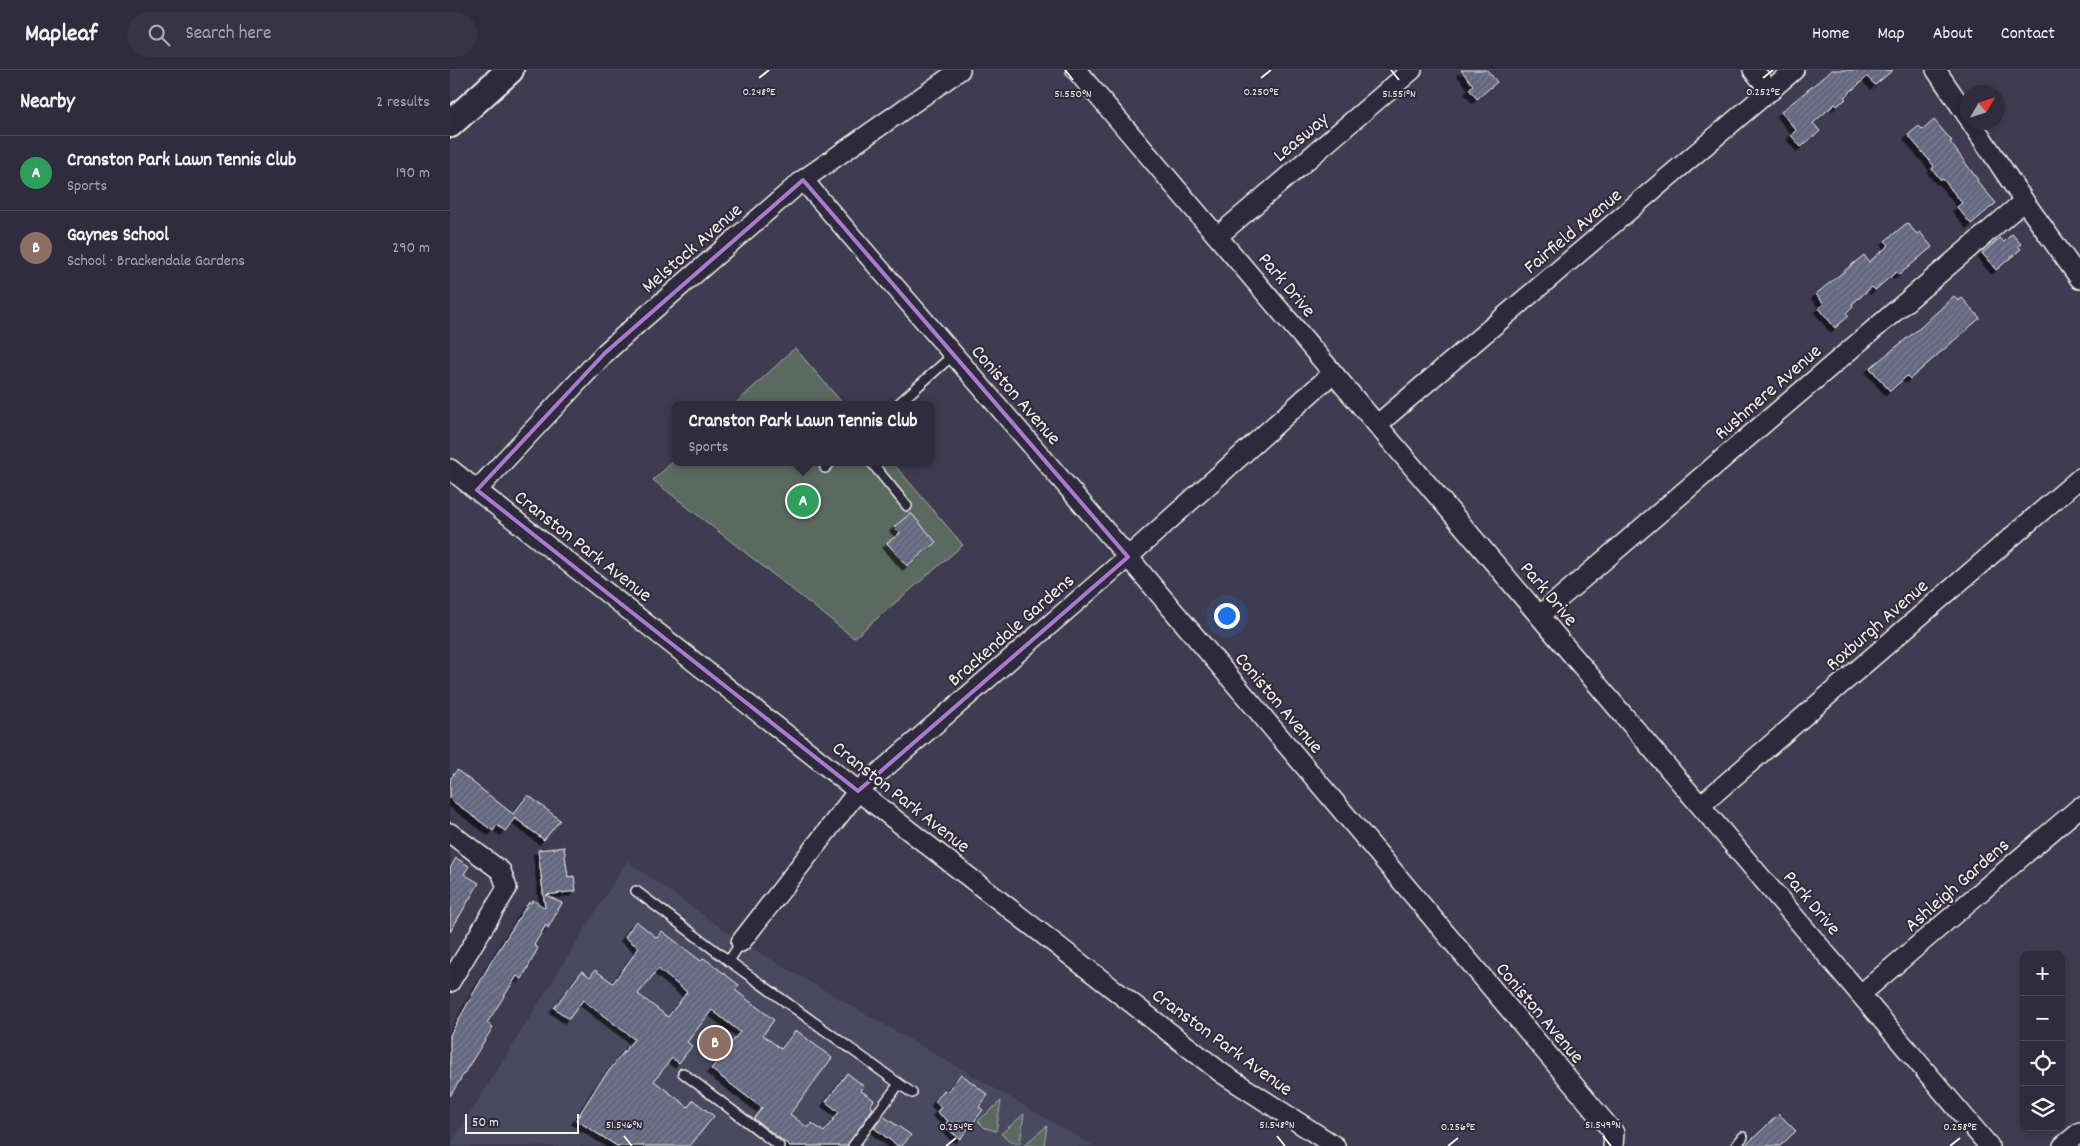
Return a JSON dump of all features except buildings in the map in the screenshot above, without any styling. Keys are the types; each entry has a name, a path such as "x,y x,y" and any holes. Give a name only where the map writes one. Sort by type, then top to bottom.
{"main road":[{"path":"450,124 510,70"}],"street":[{"name":"Melstock Avenue","path":"477,490 605,353 803,180 960,70"},
{"name":"Park Drive","path":"1076,70 1989,1146"},
{"name":"Leasway","path":"1218,236 1412,70"},
{"path":"1753,70 1771,90"},
{"name":"Fairfield Avenue","path":"1378,424 1794,70"},
{"path":"1936,70 1960,105"},
{"path":"1976,130 2080,279"},
{"name":"Coniston Avenue","path":"803,180 1128,557 1614,1133 1613,1146"},
{"name":"Rushmere Avenue","path":"1540,615 2024,201"},
{"name":"Brackendale Gardens","path":"741,942 858,791 1128,557 1334,373"},
{"name":"Cranston Park Avenue","path":"450,469 858,791 1223,1074 1335,1146"},
{"name":"Roxburgh Avenue","path":"1701,805 2080,478"},
{"name":"Ashleigh Gardens","path":"1861,994 2080,807"},
{"path":"450,833 501,871 507,888 450,982"},
{"path":"2063,1146 2080,1132"}],"lane":[{"path":"901,401 953,355"},
{"path":"874,466 907,506"},
{"path":"636,892 912,1093"},
{"path":"729,961 741,942"},
{"path":"683,1073 779,1146"},
{"path":"853,1146 900,1084"},
{"path":"1736,1146 1743,1137"}],"highlighted area":[{"path":"803,180 1128,557 858,791 477,490 605,353"}],"shaded area":[{"path":"627,861 741,942 1094,1146 450,1146"}],"green space":[{"path":"795,348 841,401 738,401"},
{"path":"672,463 672,466 895,466 963,545 854,638 653,480"},
{"path":"1001,1101 996,1131 985,1128 978,1121"},
{"path":"1024,1114 1020,1144 1009,1140 1001,1134"},
{"path":"1047,1126 1044,1146 1024,1145"}],"place":[{"name":"Cranston Park Lawn Tennis Club","path":"803,501"},
{"name":"Gaynes School","path":"715,1043"}]}
